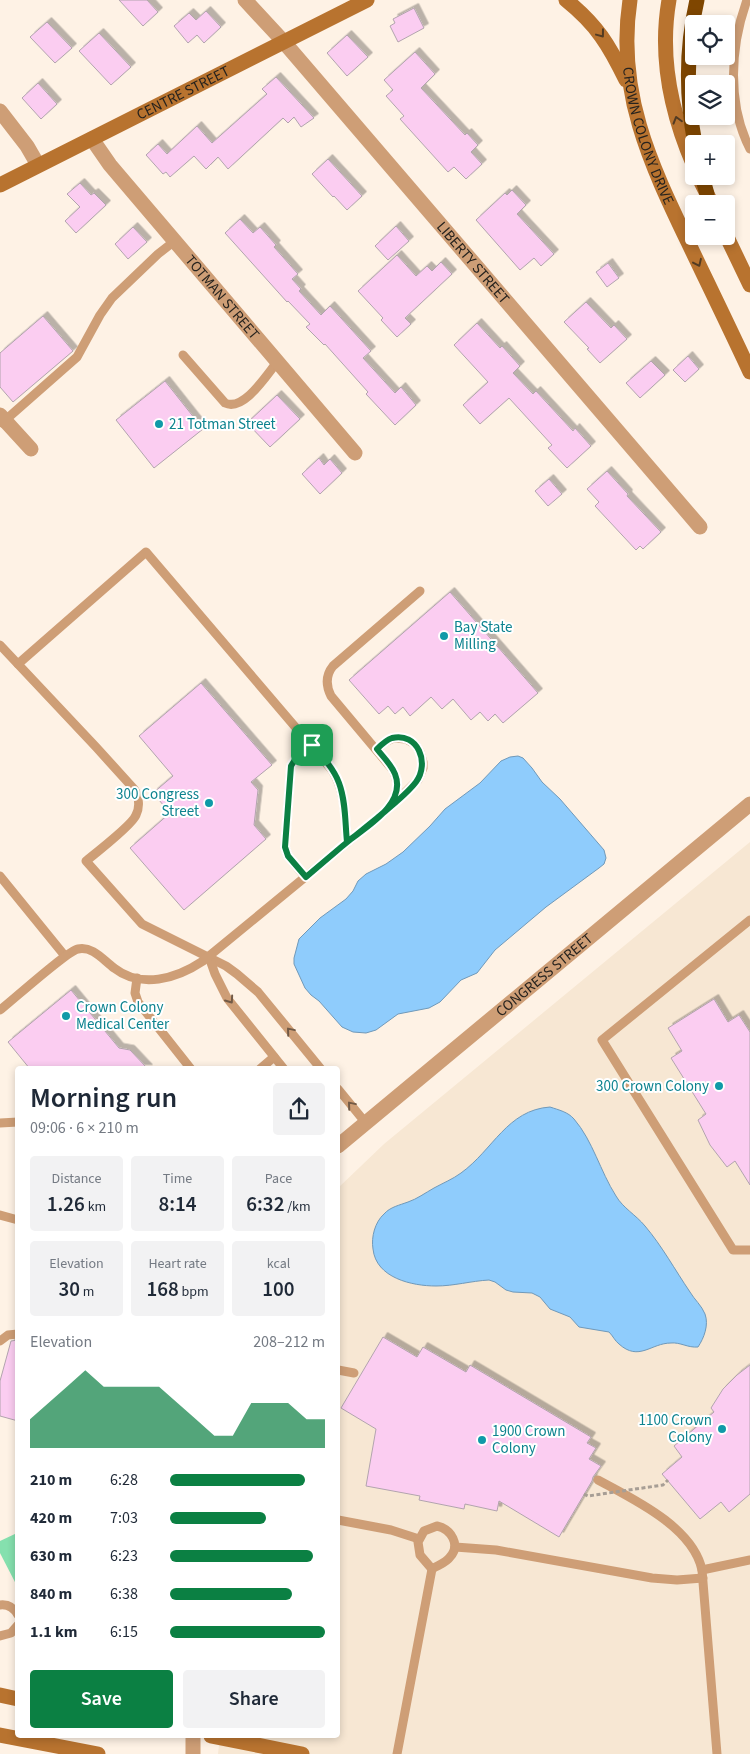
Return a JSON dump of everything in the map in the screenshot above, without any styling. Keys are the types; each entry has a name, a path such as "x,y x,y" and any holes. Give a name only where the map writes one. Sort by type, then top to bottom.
{"highway":[{"path":"694,135 688,82 691,33 697,0"}],"street":[{"name":"LIBERTY STREET","path":"245,0 283,41 700,527"},
{"name":"CENTRE STREET","path":"0,185 367,0"},
{"path":"566,0 599,31 608,44 631,90"},
{"name":"CROWN COLONY DRIVE","path":"630,0 627,38 631,90 638,125 650,160 750,370"},
{"name":"CROWN COLONY DRIVE","path":"669,0 664,49 669,86 685,143"},
{"path":"0,111 27,146 38,165"},
{"name":"TOTMAN STREET","path":"92,139 110,165 356,453"},
{"path":"731,245 750,285"},
{"path":"2,421 31,449"},
{"name":"CONGRESS STREET","path":"340,1139 365,1122 750,804"},
{"path":"0,1695 15,1698"},
{"path":"0,1735 15,1738"},
{"path":"15,1738 98,1754"},
{"path":"193,1738 193,1754"},
{"path":"221,1738 302,1754"}],"lane":[{"path":"747,0 737,32 734,54 734,84 739,121 750,149"},
{"path":"2,421 77,357 100,315 112,298 158,254 176,240"},
{"path":"184,355 225,402 231,405 236,404 257,389 278,361"},
{"path":"18,664 146,552 332,770 340,783 343,796 347,842"},
{"path":"388,809 396,795 397,780 390,765 332,696 327,684 328,674 334,666 420,591"},
{"path":"0,645 96,747 134,789 137,796 139,805 135,819 86,861 142,924 209,956 237,974 258,992 319,1066"},
{"path":"0,1010 65,956 78,949 92,951 118,971 137,978 150,980 164,979 188,970 209,956 388,809 418,780 423,768 423,762 418,748 406,739 394,738 385,742 377,749"},
{"path":"306,877 288,856 285,843 291,766 296,758 312,745"},
{"path":"0,876 65,956"},
{"path":"750,920 602,1040 733,1250 750,1250"},
{"path":"209,956 215,974 227,998 282,1066"},
{"path":"137,978 135,993 138,1002 189,1066"},
{"path":"264,1066 274,1057"},
{"path":"340,1091 365,1122"},
{"path":"0,1123 15,1122"},
{"path":"0,1215 15,1219"},
{"path":"0,1341 8,1334 15,1334"},
{"path":"340,1370 354,1373"},
{"path":"598,1480 664,1519 697,1554 702,1574 717,1754"},
{"path":"340,1520 391,1530 419,1539"},
{"path":"397,1754 432,1569 450,1558 455,1547 450,1532 440,1527 427,1529 419,1539 419,1552 432,1569"},
{"path":"455,1547 496,1550 652,1578 677,1580 750,1560"},
{"path":"0,1605 7,1605 15,1612"},
{"path":"0,1636 11,1633 15,1628"}],"path":[{"path":"584,1494 588,1496 662,1484 668,1480"}],"shaded area":[{"path":"750,842 750,1754 218,1754 220,1738 340,1738 340,1186 384,1144"}],"green space":[{"path":"15,1534 15,1582 0,1553 0,1541"}],"water":[{"path":"518,756 523,758 542,782 560,799 604,850 606,858 604,864 546,907 495,950 477,973 461,980 440,1002 429,1008 398,1014 376,1030 366,1033 353,1032 342,1027 305,988 294,964 299,939 320,918 346,899 358,881 366,874 386,864 403,852 445,809 480,783 501,761"},
{"path":"550,1107 569,1115 581,1128 616,1196 651,1234 702,1308 706,1318 706,1327 698,1347 671,1343 639,1352 633,1351 619,1344 609,1332 579,1327 570,1317 550,1309 540,1297 532,1293 506,1290 489,1280 443,1286 427,1286 406,1282 388,1273 376,1259 373,1249 373,1235 378,1221 386,1212 395,1206 415,1199 458,1175 472,1164 501,1132 522,1115"}],"building":[{"path":"119,0 147,0 158,12 143,26"},
{"path":"414,8 424,28 398,42 390,26 395,23 393,19"},
{"path":"206,11 221,27 204,43 197,35 188,43 174,26 189,13 196,20"},
{"path":"47,22 72,48 55,63 30,37"},
{"path":"99,33 131,67 111,85 79,51"},
{"path":"347,35 368,57 347,76 327,53"},
{"path":"415,52 435,74 421,88 465,135 467,133 478,145 471,152 482,164 466,179 454,167 448,172 400,119 404,116 386,96 393,90 384,80"},
{"path":"276,77 314,118 301,127 294,117 288,123 283,118 228,169 218,157 206,169 194,156 170,177 166,172 163,174 146,155 158,144 167,154 197,126 212,143 267,94 262,89"},
{"path":"38,83 57,104 41,119 22,98"},
{"path":"328,159 362,196 347,210 312,174"},
{"path":"80,183 91,195 94,193 106,205 76,233 65,221 80,207 67,194"},
{"path":"512,190 526,205 517,214 554,254 541,266 534,258 520,270 476,220 505,193 507,195"},
{"path":"240,219 253,233 260,227 276,245 274,247 298,274 292,279 301,289 299,291 321,315 330,306 371,351 363,358 395,393 401,387 416,405 395,425 366,394 368,392 325,344 306,327 310,324 287,302 225,233"},
{"path":"396,226 409,241 388,260 375,246"},
{"path":"133,227 147,242 128,259 115,244"},
{"path":"397,255 416,276 427,266 432,271 441,262 452,274 405,318 411,324 397,337 381,320 383,318 358,291"},
{"path":"608,263 619,278 607,287 596,272"},
{"path":"586,302 611,328 614,325 627,339 600,363 587,349 589,348 564,322"},
{"path":"43,316 73,351 13,402 0,387 0,353"},
{"path":"477,323 520,366 513,373 533,394 536,391 573,431 575,428 591,446 567,468 548,448 552,445 509,398 480,424 463,405 488,382 454,345"},
{"path":"688,356 699,369 685,382 673,370"},
{"path":"651,361 665,375 640,398 626,383"},
{"name":"21 Totman Street","path":"165,381 203,429 154,468 116,420"},
{"path":"277,395 300,419 270,447 247,423"},
{"path":"319,458 324,465 330,459 342,473 320,494 302,474"},
{"path":"607,471 628,494 627,496 661,532 643,549 640,546 636,550 595,506 599,502 587,489"},
{"path":"549,479 562,494 548,506 535,491"},
{"name":"Bay State Milling","path":"450,592 538,693 503,723 495,714 488,721 480,712 471,720 453,699 442,709 431,697 410,716 403,707 395,714 388,706 379,714 349,680"},
{"name":"300 Congress Street","path":"201,683 272,765 251,782 258,790 254,825 266,839 184,910 130,848 170,813 153,793 173,776 139,736"},
{"name":"Crown Colony Medical Center","path":"71,990 119,1048 130,1050 145,1066 28,1066 8,1042"},
{"name":"300 Crown Colony","path":"714,999 728,1022 739,1015 750,1032 750,1185 735,1161 727,1167 710,1145 698,1120 706,1114 671,1058 682,1051 668,1028"},
{"name":"1900 Crown Colony","path":"383,1337 417,1357 423,1347 466,1372 470,1365 591,1437 587,1443 596,1448 589,1459 601,1466 559,1537 499,1501 497,1511 465,1504 464,1509 419,1500 420,1496 366,1486 376,1429 341,1408"},
{"path":"15,1340 15,1420 0,1416 0,1381 11,1341"},
{"name":"1100 Crown Colony","path":"750,1365 750,1494 729,1512 721,1502 700,1519 662,1474 682,1457 674,1446 714,1412 711,1408 723,1389"}],"place":[{"name":"21 Totman Street","path":"159,424"},
{"name":"Bay State Milling","path":"444,636"},
{"name":"300 Congress Street","path":"209,803"},
{"name":"Crown Colony Medical Center","path":"66,1016"},
{"name":"300 Crown Colony","path":"719,1086"},
{"name":"1100 Crown Colony","path":"722,1429"},
{"name":"1900 Crown Colony","path":"482,1440"}],"route":[{"path":"312,745 296,758 291,766 285,843 288,856 306,877 388,809 418,780 423,768 422,757 418,748 406,739 394,738 385,742 377,749 390,765 395,775 397,780 396,795 388,809 347,842 340,783 312,745"}]}
